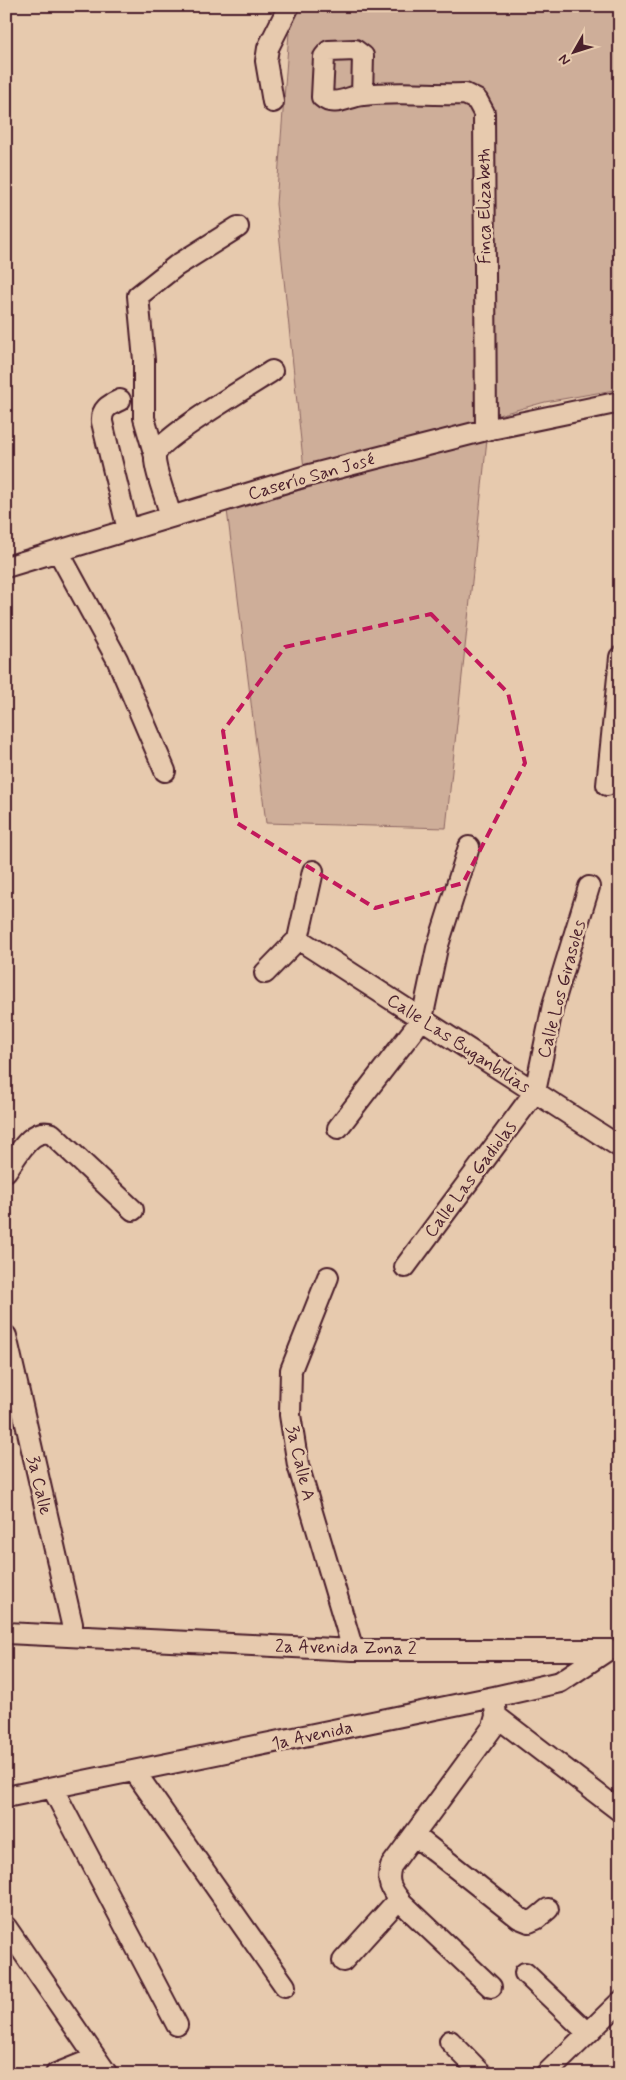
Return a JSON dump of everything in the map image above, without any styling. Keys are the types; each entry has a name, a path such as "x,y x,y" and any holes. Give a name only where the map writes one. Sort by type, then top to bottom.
{"street":[{"path":"273,102 266,61 268,48 289,6"},
{"name":"Finca Elizabeth","path":"362,95 465,94 477,100 484,113 486,430"},
{"path":"171,517 144,418 144,360 138,296 176,266 238,227"},
{"path":"155,456 161,445 201,416 272,371"},
{"path":"120,400 105,409 102,413 102,422 128,530"},
{"name":"Caserío San José","path":"6,567 306,476 486,430 620,402"},
{"path":"58,552 116,659 165,771"},
{"path":"608,785 620,656"},
{"path":"338,1128 422,1019 437,948 469,846"},
{"path":"264,973 298,939 313,872"},
{"name":"Calle Los Girasoles","path":"535,1092 554,1005 589,886"},
{"name":"Calle Las Buganbilias","path":"298,939 620,1147"},
{"name":"Calle Las Gadiolas","path":"405,1266 535,1092"},
{"path":"6,1171 26,1144 39,1133 52,1134 133,1210"},
{"name":"3a Calle A","path":"328,1277 291,1370 290,1415 298,1465 353,1650"},
{"name":"3a Calle","path":"6,1336 72,1624 72,1635"},
{"name":"2a Avenida Zona 2","path":"6,1633 353,1650 614,1650"},
{"name":"1a Avenida","path":"6,1798 135,1772 495,1707 560,1682 614,1650"},
{"path":"495,1707 620,1811"},
{"path":"491,1987 399,1899 390,1888 387,1877 391,1866 493,1728 495,1707"},
{"path":"135,1772 285,1986"},
{"path":"53,1789 176,2025"},
{"path":"414,1835 519,1918 529,1922 536,1919 548,1908"},
{"path":"343,1960 399,1899"},
{"path":"6,1927 102,2066 56,2074"},
{"path":"525,1973 588,2033"},
{"path":"546,2074 620,2002"},
{"path":"450,2041 482,2074"}],"highlighted area":[{"path":"431,614 508,693 525,763 463,883 375,908 237,823 223,731 285,647"}],"shaded area":[{"path":"291,6 620,6 620,389 545,402 304,469 276,204"},
{"path":"487,439 446,828 266,823 227,510"}]}
